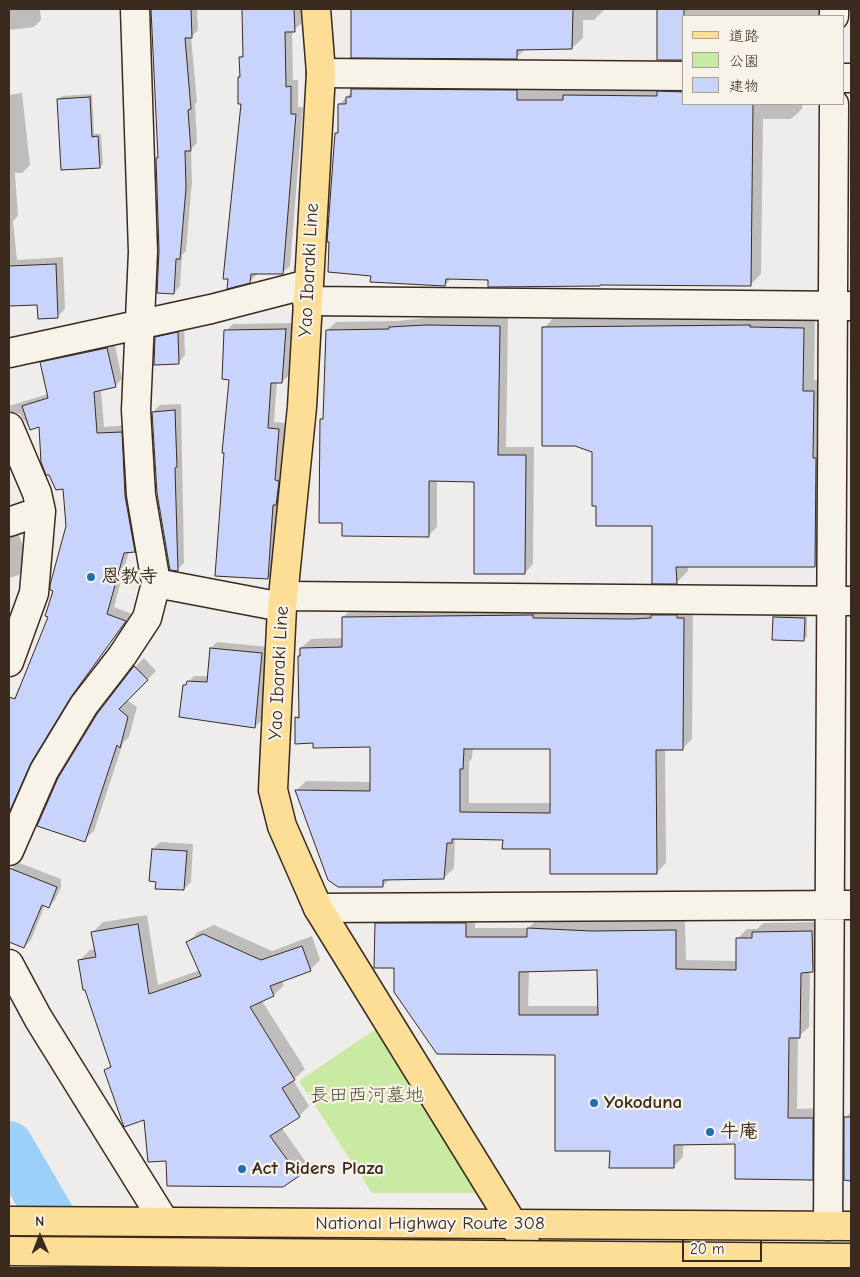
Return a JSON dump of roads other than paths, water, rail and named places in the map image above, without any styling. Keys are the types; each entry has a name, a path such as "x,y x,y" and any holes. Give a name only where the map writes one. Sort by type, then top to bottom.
{"main road":[{"name":"Yao Ibaraki Line","path":"316,9 321,73 302,407 283,602 272,790 282,826 318,908 540,1268"},
{"name":"National Highway Route 308","path":"9,1221 839,1226"},
{"path":"9,1251 851,1258"}],"street":[{"path":"9,851 44,771 84,704 122,656 147,618 156,583 141,495 136,410 138,324 143,252 135,9"},
{"path":"321,73 682,76"},
{"path":"834,105 842,306 839,1226"},
{"path":"9,353 138,324 307,293 842,306"},
{"path":"9,427 37,493 41,511 34,593 9,662"},
{"path":"9,522 41,511"},
{"path":"156,583 283,602 842,601"},
{"path":"318,908 840,904"},
{"path":"9,964 150,1222"}],"waterway":[{"path":"9,1145 81,1268"}],"place":[{"name":"恩教寺","path":"91,577"},
{"name":"Yokoduna","path":"594,1103"},
{"name":"牛庵","path":"710,1132"},
{"name":"Act Riders Plaza","path":"242,1169"}],"park label":[{"name":"長田西河墓地","path":"367,1096"}]}
